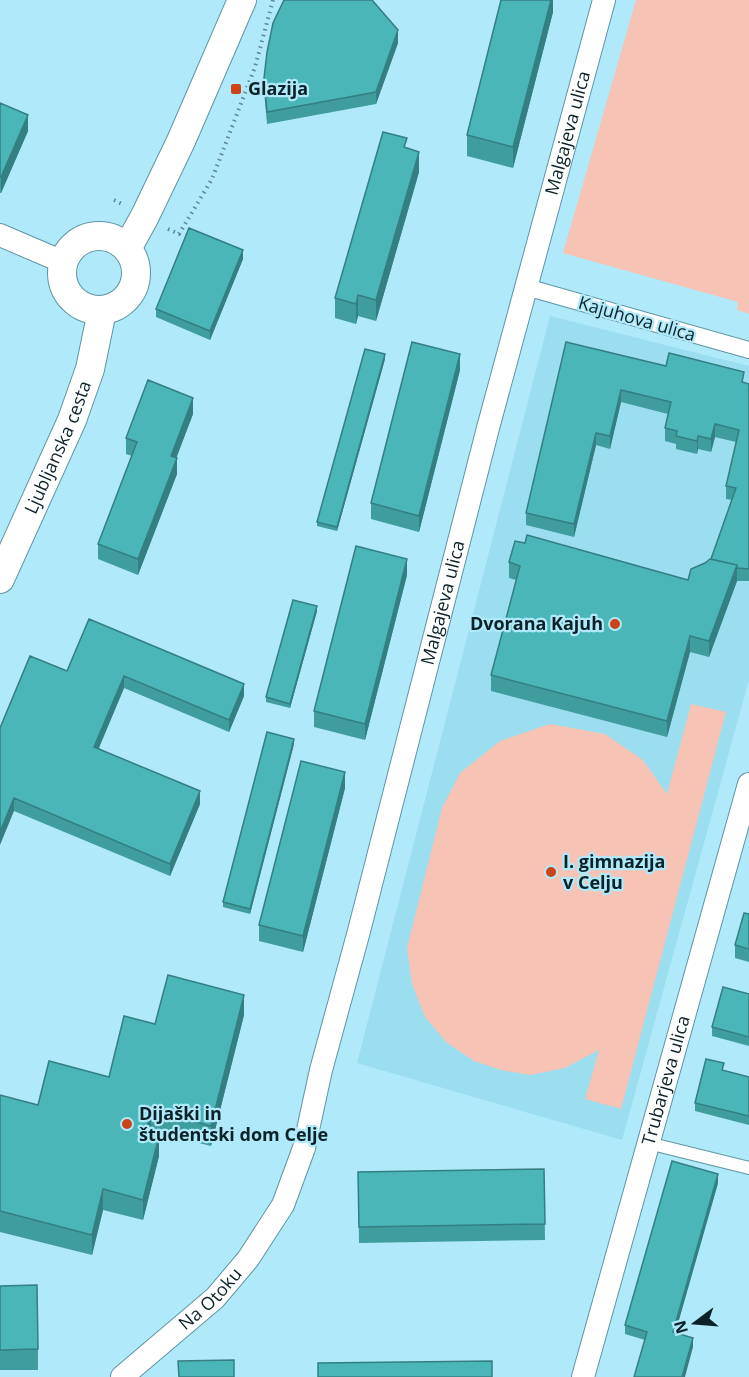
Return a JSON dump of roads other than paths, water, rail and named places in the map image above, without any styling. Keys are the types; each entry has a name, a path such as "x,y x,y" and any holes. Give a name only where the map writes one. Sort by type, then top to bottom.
{"street":[{"path":"128,247 146,216 181,141 242,0"},
{"name":"Malgajeva ulica","path":"283,1205 304,1148 321,1070 526,287 604,0"},
{"path":"0,235 63,262"},
{"path":"91,235 111,236 128,247 137,266 135,287 122,304 102,311 84,308 69,297 62,280 63,262 73,245 91,235"},
{"name":"Kajuhova ulica","path":"526,287 749,350"},
{"name":"Ljubljanska cesta","path":"0,579 72,420 90,369 102,311"},
{"name":"Trubarjeva ulica","path":"583,1377 749,784"},
{"name":"Na Otoku","path":"122,1377 215,1298 248,1259 283,1205"}],"lane":[{"path":"648,1143 749,1168"}],"place":[{"name":"Glazija","path":"236,89"},
{"name":"Dvorana Kajuh","path":"615,624"},
{"name":"I. gimnazija v Celju","path":"551,872"},
{"name":"Dijaški in študentski dom Celje","path":"127,1124"}]}
